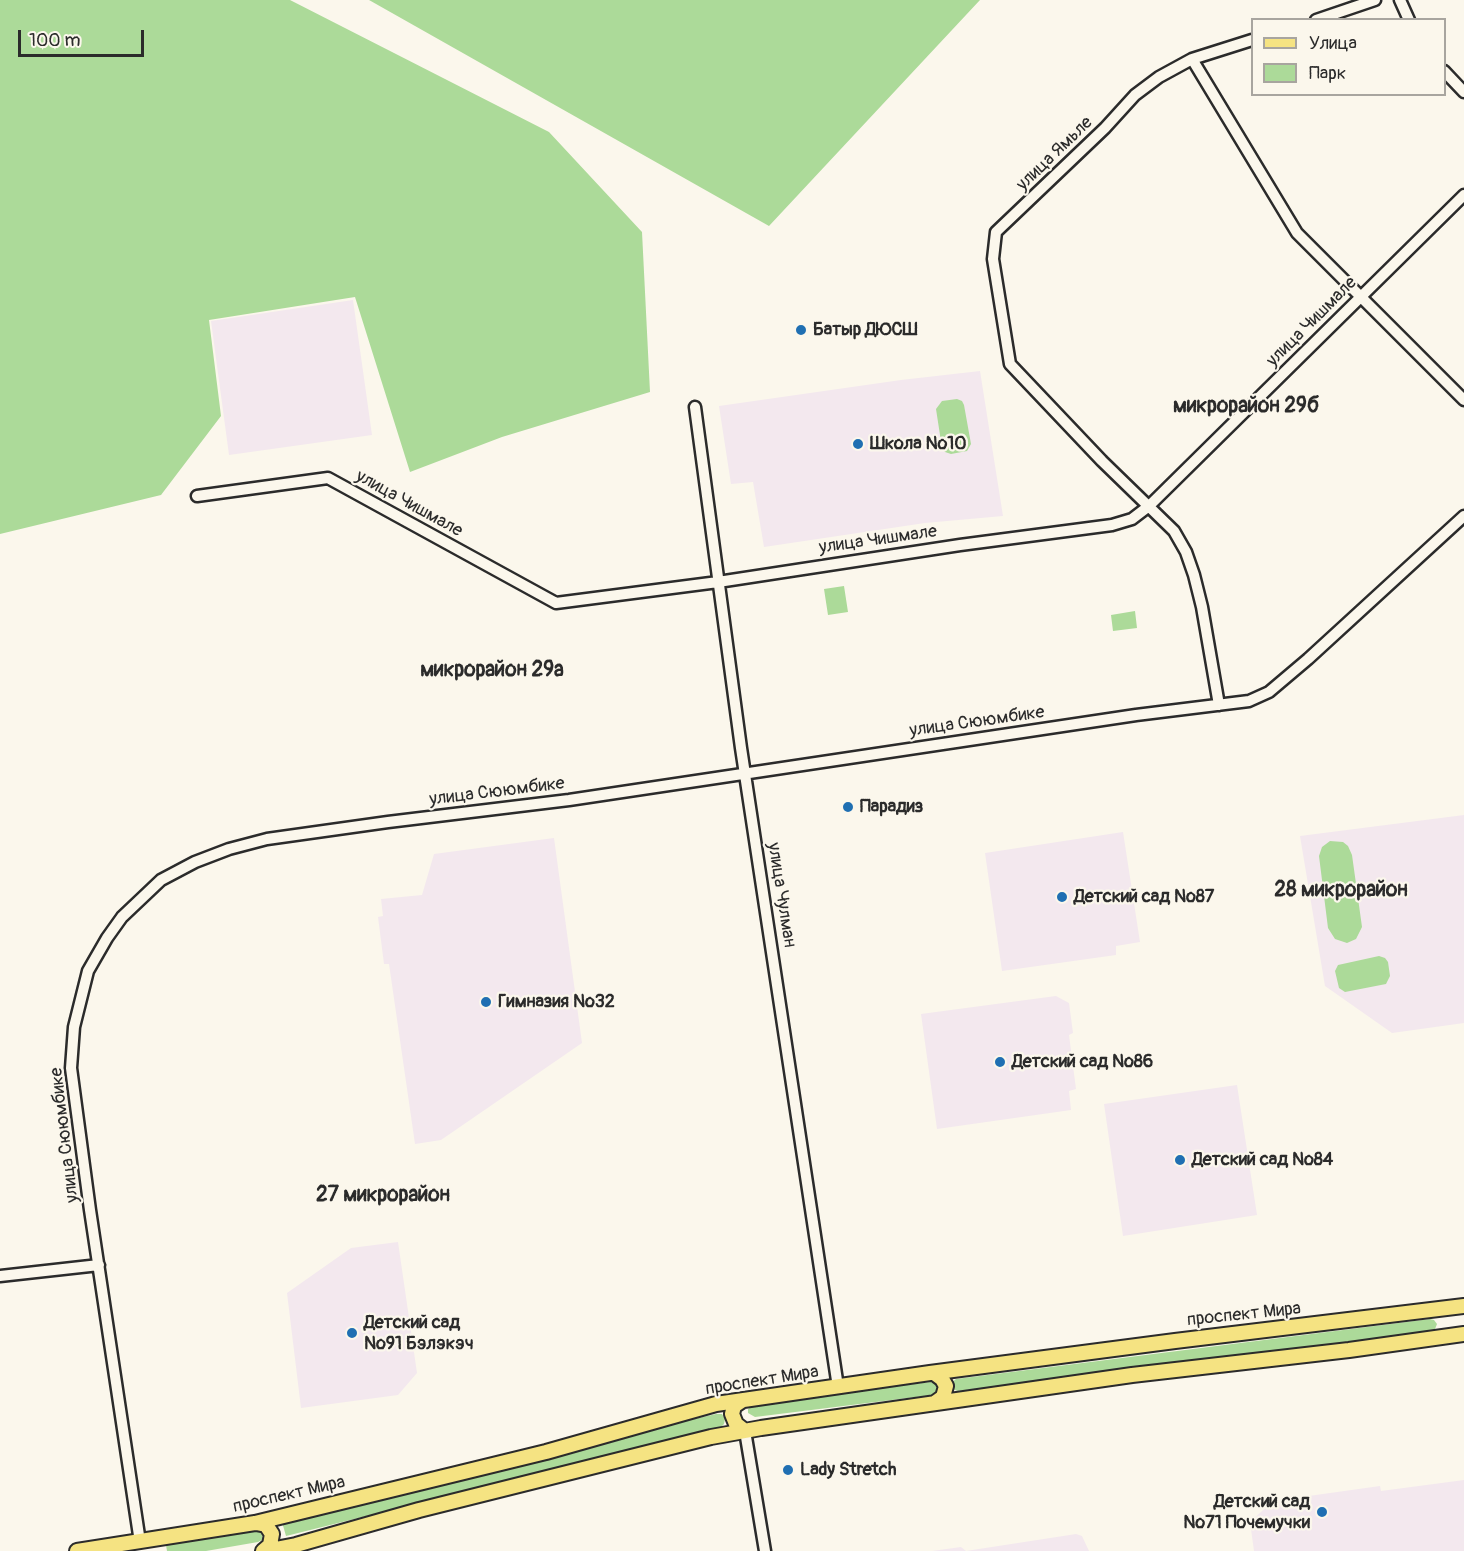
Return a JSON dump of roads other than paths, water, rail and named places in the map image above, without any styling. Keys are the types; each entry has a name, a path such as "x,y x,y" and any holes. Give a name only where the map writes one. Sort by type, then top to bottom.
{"main road":[{"name":"проспект Мира","path":"264,1551 296,1545 419,1510 711,1437 936,1402 1132,1375 1350,1350 1442,1323 1464,1306"},
{"name":"проспект Мира","path":"77,1551 140,1546 255,1523 546,1452 716,1404 1174,1341 1442,1323 1464,1334"},
{"path":"934,1373 942,1379 946,1386 943,1397 936,1402"},
{"path":"743,1400 734,1406 732,1414 736,1424 745,1431"},
{"path":"255,1523 266,1525 272,1534 270,1545 264,1551"}],"street":[{"path":"1322,18 1375,0"},
{"path":"1400,0 1408,18"},
{"name":"улица Ямьле","path":"1149,507 1094,453 1010,364 993,259 996,232 1105,129 1135,95 1159,77 1192,59 1251,40"},
{"path":"1192,59 1297,233 1464,400"},
{"path":"1446,73 1464,92"},
{"name":"улица Чишмале","path":"197,495 328,478 555,603 718,582 960,545 1112,525 1132,519 1149,507 1464,195"},
{"name":"улица Чулман","path":"695,407 746,774 838,1387"},
{"path":"1149,507 1174,531 1186,552 1202,607 1220,705"},
{"name":"улица Сююмбике","path":"140,1546 90,1210 72,1068 74,1027 84,983 95,957 122,917 161,880 195,862 229,849 267,839 746,774 1136,715 1249,701 1269,692 1316,652 1464,516"},
{"path":"0,1276 99,1265"},
{"path":"745,1431 765,1551"}],"place":[{"name":"Батыр ДЮСШ","path":"801,330"},
{"name":"Школа №10","path":"858,444"},
{"name":"Парадиз","path":"848,807"},
{"name":"Детский сад №87","path":"1062,897"},
{"name":"Гимназия №32","path":"486,1002"},
{"name":"Детский сад №86","path":"1000,1062"},
{"name":"Детский сад №84","path":"1180,1160"},
{"name":"Детский сад №91 Бэлэкэч","path":"352,1333"},
{"name":"Lady Stretch","path":"788,1470"},
{"name":"Детский сад №71 Почемучки","path":"1322,1512"}],"district":[{"name":"микрорайон 29б","path":"1246,407"},
{"name":"микрорайон 29а","path":"492,671"},
{"name":"28 микрорайон","path":"1341,891"},
{"name":"27 микрорайон","path":"383,1196"}]}
